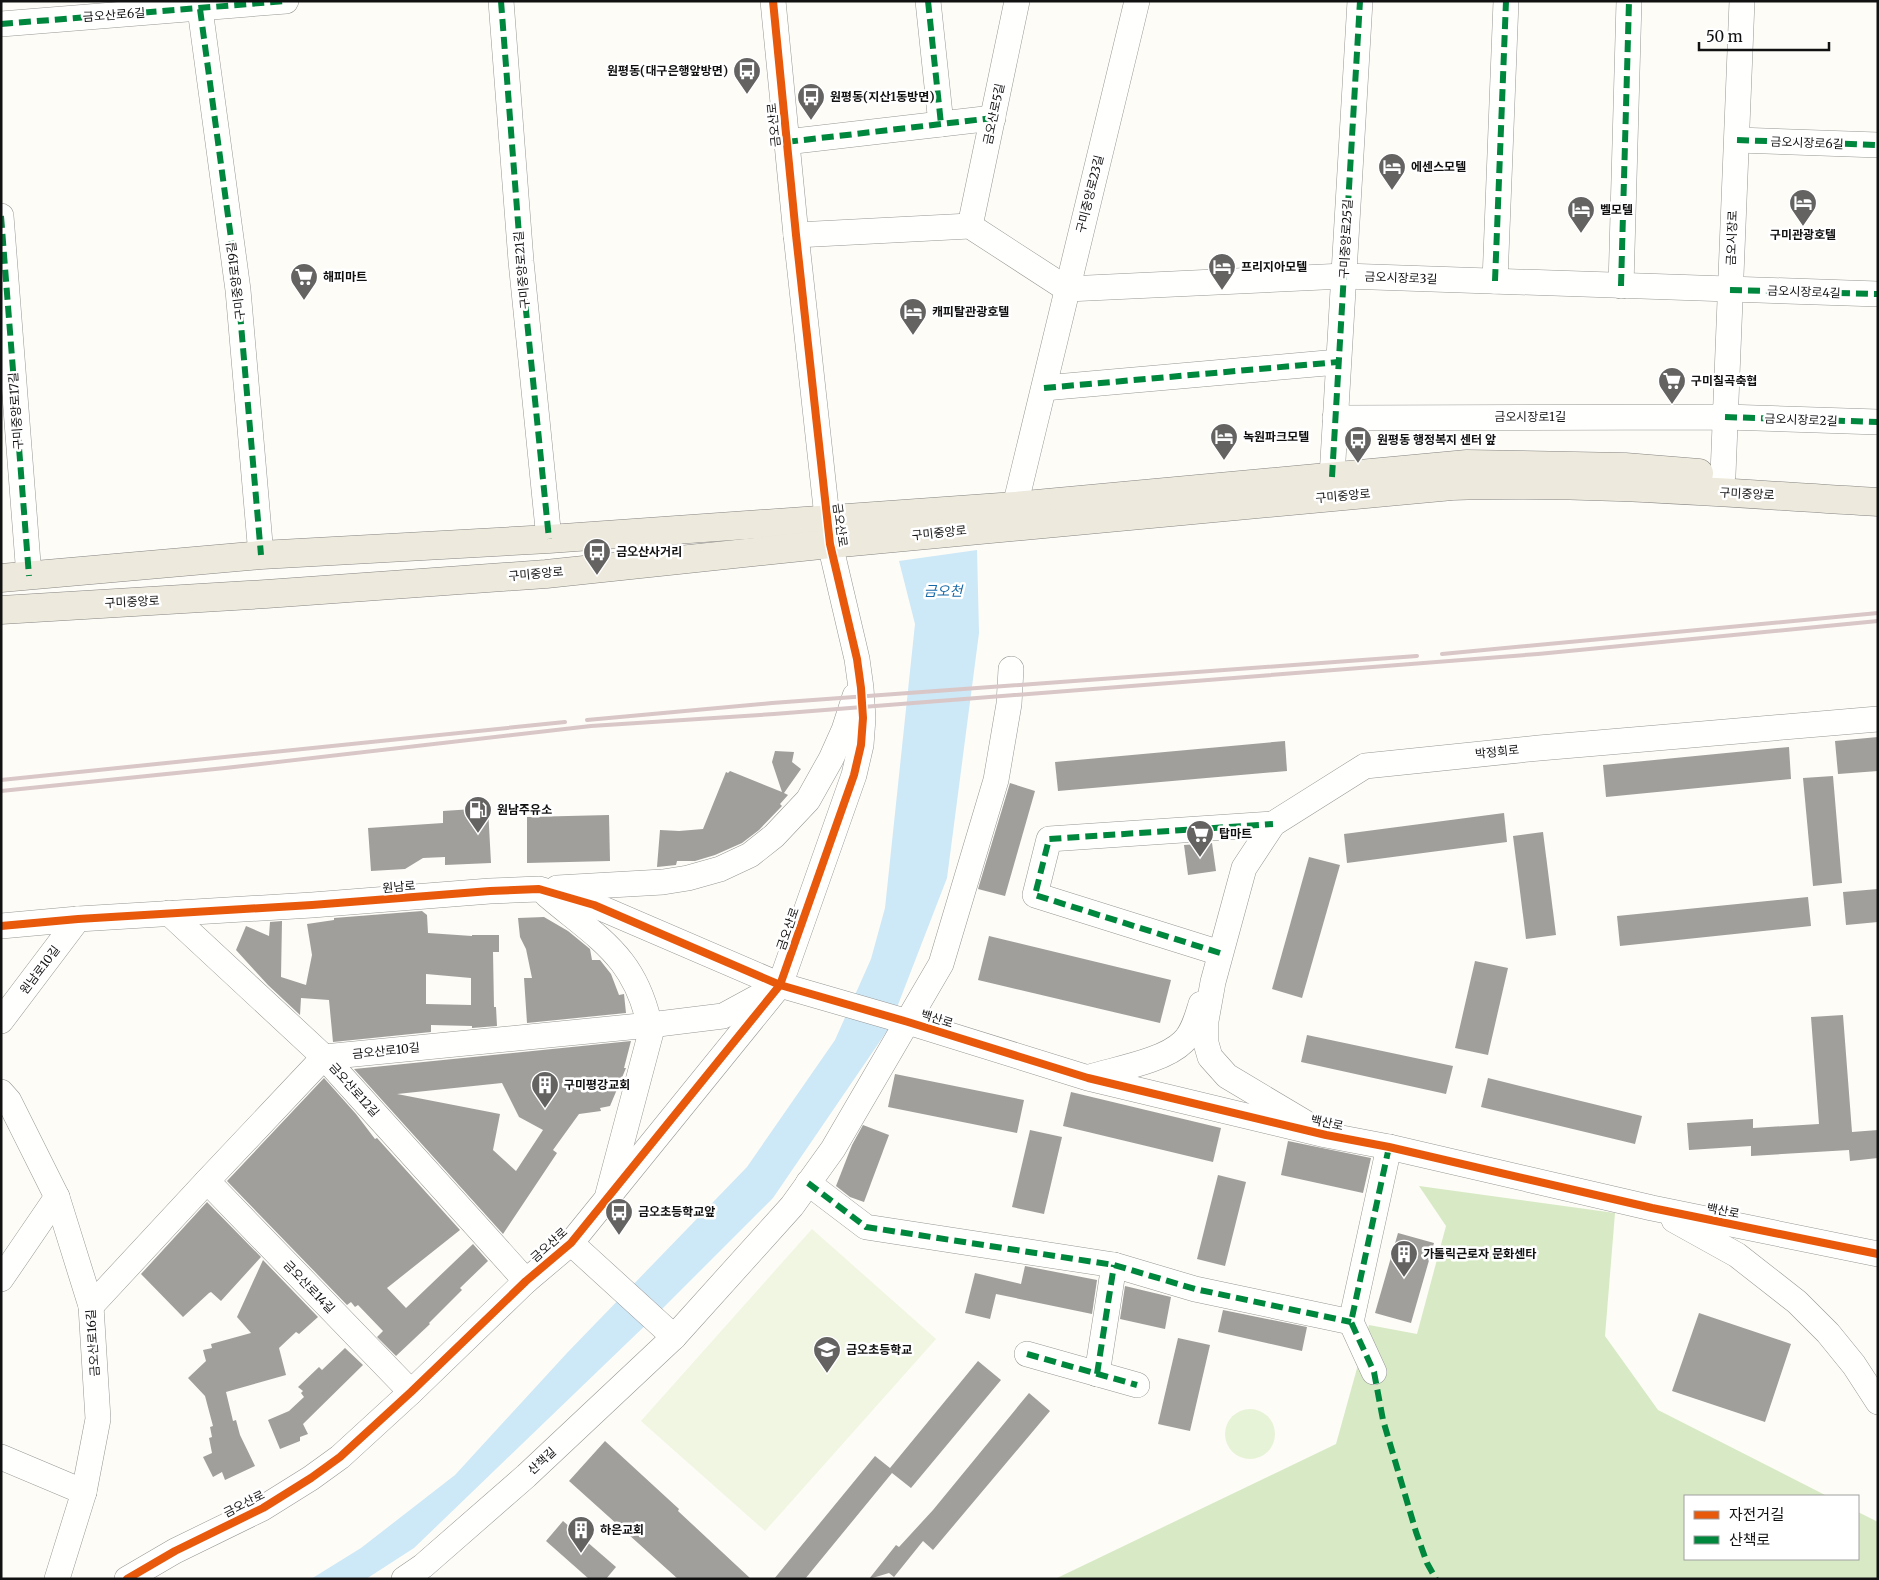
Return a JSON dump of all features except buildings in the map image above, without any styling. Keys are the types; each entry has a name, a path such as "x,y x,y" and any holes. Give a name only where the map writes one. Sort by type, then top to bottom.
{"main road":[{"name":"구미중앙로","path":"1,610 546,574 1015,506 1467,464 1624,467 1878,484"},
{"name":"구미중앙로","path":"1,578 261,554 549,539 829,532 1452,486 1588,485 1878,502"}],"street":[{"name":"금오산로6길","path":"1,24 286,1"},
{"name":"구미중앙로21길","path":"501,1 521,261 549,539"},
{"name":"금오산로","path":"127,1579 175,1551 263,1508 340,1457 411,1392 526,1281 571,1243 780,984 854,775 863,718 857,659 829,532 786,142 773,1"},
{"path":"928,1 941,124"},
{"name":"금오산로5길","path":"970,226 1018,1"},
{"name":"구미중앙로23길","path":"1015,506 1137,1"},
{"name":"구미중앙로25길","path":"1332,477 1360,1"},
{"path":"1495,281 1506,1"},
{"path":"1621,286 1629,1"},
{"name":"금오시장로","path":"1723,475 1742,1"},
{"name":"구미중앙로19길","path":"200,9 238,290 261,554"},
{"name":"금오산로","path":"786,142 993,118"},
{"name":"금오시장로6길","path":"1736,140 1878,145"},
{"name":"구미중앙로17길","path":"1,216 29,576"},
{"path":"796,235 970,226 1067,289"},
{"name":"금오시장로3길","path":"1067,289 1344,276 1730,290"},
{"name":"금오시장로4길","path":"1730,290 1878,294"},
{"path":"1044,388 1338,362"},
{"name":"금오시장로1길","path":"1335,418 1725,417"},
{"name":"금오시장로2길","path":"1725,417 1878,422"},
{"name":"산책길","path":"404,1579 423,1566 526,1476 674,1337 792,1206 833,1149 941,964 996,780 1009,704 1012,669"},
{"path":"539,889 663,882 688,878 720,869 750,855 774,836 808,800 831,759 844,730 860,682"},
{"name":"박정희로","path":"1220,953 1244,868 1273,824 1365,766 1539,748 1878,719"},
{"path":"1220,953 1035,895 1049,839 1273,824"},
{"path":"539,889 602,940 618,956 630,971 647,1009 651,1032 605,1202"},
{"name":"원남로","path":"1,926 78,918 303,906 490,891 539,889 594,905 780,984"},
{"name":"금오산로12길","path":"169,913 324,1057 526,1281"},
{"name":"원남로10길","path":"1,1021 78,918"},
{"path":"1088,1078 1160,1057 1184,1042 1196,1018 1220,953"},
{"path":"1220,953 1206,1021 1206,1043 1210,1057 1227,1076 1326,1135"},
{"name":"백산로","path":"780,984 1088,1078 1326,1135 1389,1147 1652,1208 1878,1254"},
{"name":"금오산로10길","path":"324,1057 723,1016 780,984"},
{"path":"91,1306 324,1057"},
{"name":"금오산로16길","path":"1,1092 9,1101 57,1197 91,1306 98,1419 84,1492 57,1579"},
{"path":"1374,1372 1351,1322 1389,1147"},
{"name":"금오산로14길","path":"207,1181 411,1392"},
{"path":"808,1184 866,1227 1114,1265 1194,1289 1351,1322"},
{"path":"1,1279 57,1197"},
{"path":"1652,1208 1737,1255 1797,1302 1828,1333 1849,1358 1878,1402"},
{"path":"571,1243 674,1337"},
{"path":"1097,1374 1114,1265"},
{"path":"1027,1354 1137,1385"},
{"path":"1,1457 84,1492"}],"green space":[{"path":"1419,1186 1615,1213 1605,1336 1658,1410 1825,1495 1684,1495 1684,1560 1859,1560 1859,1512 1878,1522 1878,1579 1055,1579 1336,1444 1369,1325 1417,1334 1446,1226"},
{"path":"812,1229 936,1339 765,1531 641,1421"},
{"path":"1250,1409 1260,1411 1268,1416 1273,1424 1275,1434 1273,1444 1268,1452 1260,1457 1250,1459 1240,1457 1232,1452 1227,1444 1225,1434 1227,1424 1232,1416 1240,1411"}],"water":[{"name":"금오천","path":"977,550 979,633 947,878 889,1028 773,1198 654,1317 414,1548 366,1579 311,1579 361,1548 455,1475 567,1353 747,1167 835,1040 871,959 885,908 915,624 899,561"}],"railway":[{"path":"1442,654 1878,613"},
{"path":"1,791 225,768 591,726 774,714 1538,654 1878,621"},
{"path":"587,720 772,703 1417,656"},
{"path":"1,780 565,722"}],"marked path":[{"path":"1,24 286,1"},
{"path":"501,1 521,261 549,539"},
{"path":"928,1 941,124"},
{"path":"1332,477 1360,1"},
{"path":"1495,281 1506,1"},
{"path":"1621,286 1629,1"},
{"path":"200,9 238,290 261,555"},
{"path":"786,142 993,118"},
{"path":"1737,140 1878,145"},
{"path":"1,216 29,576"},
{"path":"1730,290 1878,294"},
{"path":"1044,388 1338,362"},
{"path":"1725,417 1878,422"},
{"path":"1220,953 1035,895 1049,839 1273,824"},
{"path":"1389,1147 1351,1322 1374,1372 1383,1420 1416,1532 1427,1563 1436,1579"},
{"path":"808,1183 866,1227 1114,1265 1195,1289 1351,1322"},
{"path":"1097,1374 1114,1265"},
{"path":"1027,1354 1137,1385"}],"cycle path":[{"path":"127,1579 175,1551 263,1508 340,1457 411,1392 526,1281 571,1243 780,985 854,775 861,745 863,718 857,659 830,544 796,235 773,1"},
{"path":"1,926 78,919 539,889 594,905 780,985 908,1022 1088,1078 1326,1135 1389,1147 1652,1208 1878,1254"}],"place":[{"name":"원평동(대구은행앞방면)","path":"747,95"},
{"name":"원평동(지산1동방면)","path":"811,121"},
{"name":"에센스모텔","path":"1392,191"},
{"name":"구미관광호텔","path":"1803,227"},
{"name":"벨모텔","path":"1581,234"},
{"name":"프리지아모텔","path":"1222,291"},
{"name":"해피마트","path":"304,301"},
{"name":"캐피탈관광호텔","path":"913,336"},
{"name":"구미칠곡축협","path":"1672,405"},
{"name":"녹원파크모텔","path":"1224,461"},
{"name":"원평동 행정복지 센터 앞","path":"1358,464"},
{"name":"금오산사거리","path":"597,576"},
{"name":"원남주유소","path":"478,834"},
{"name":"탑마트","path":"1200,858"},
{"name":"구미평강교회","path":"545,1109"},
{"name":"금오초등학교앞","path":"619,1236"},
{"name":"가톨릭근로자 문화센타","path":"1404,1278"},
{"name":"금오초등학교","path":"827,1374"},
{"name":"하은교회","path":"581,1554"}]}
